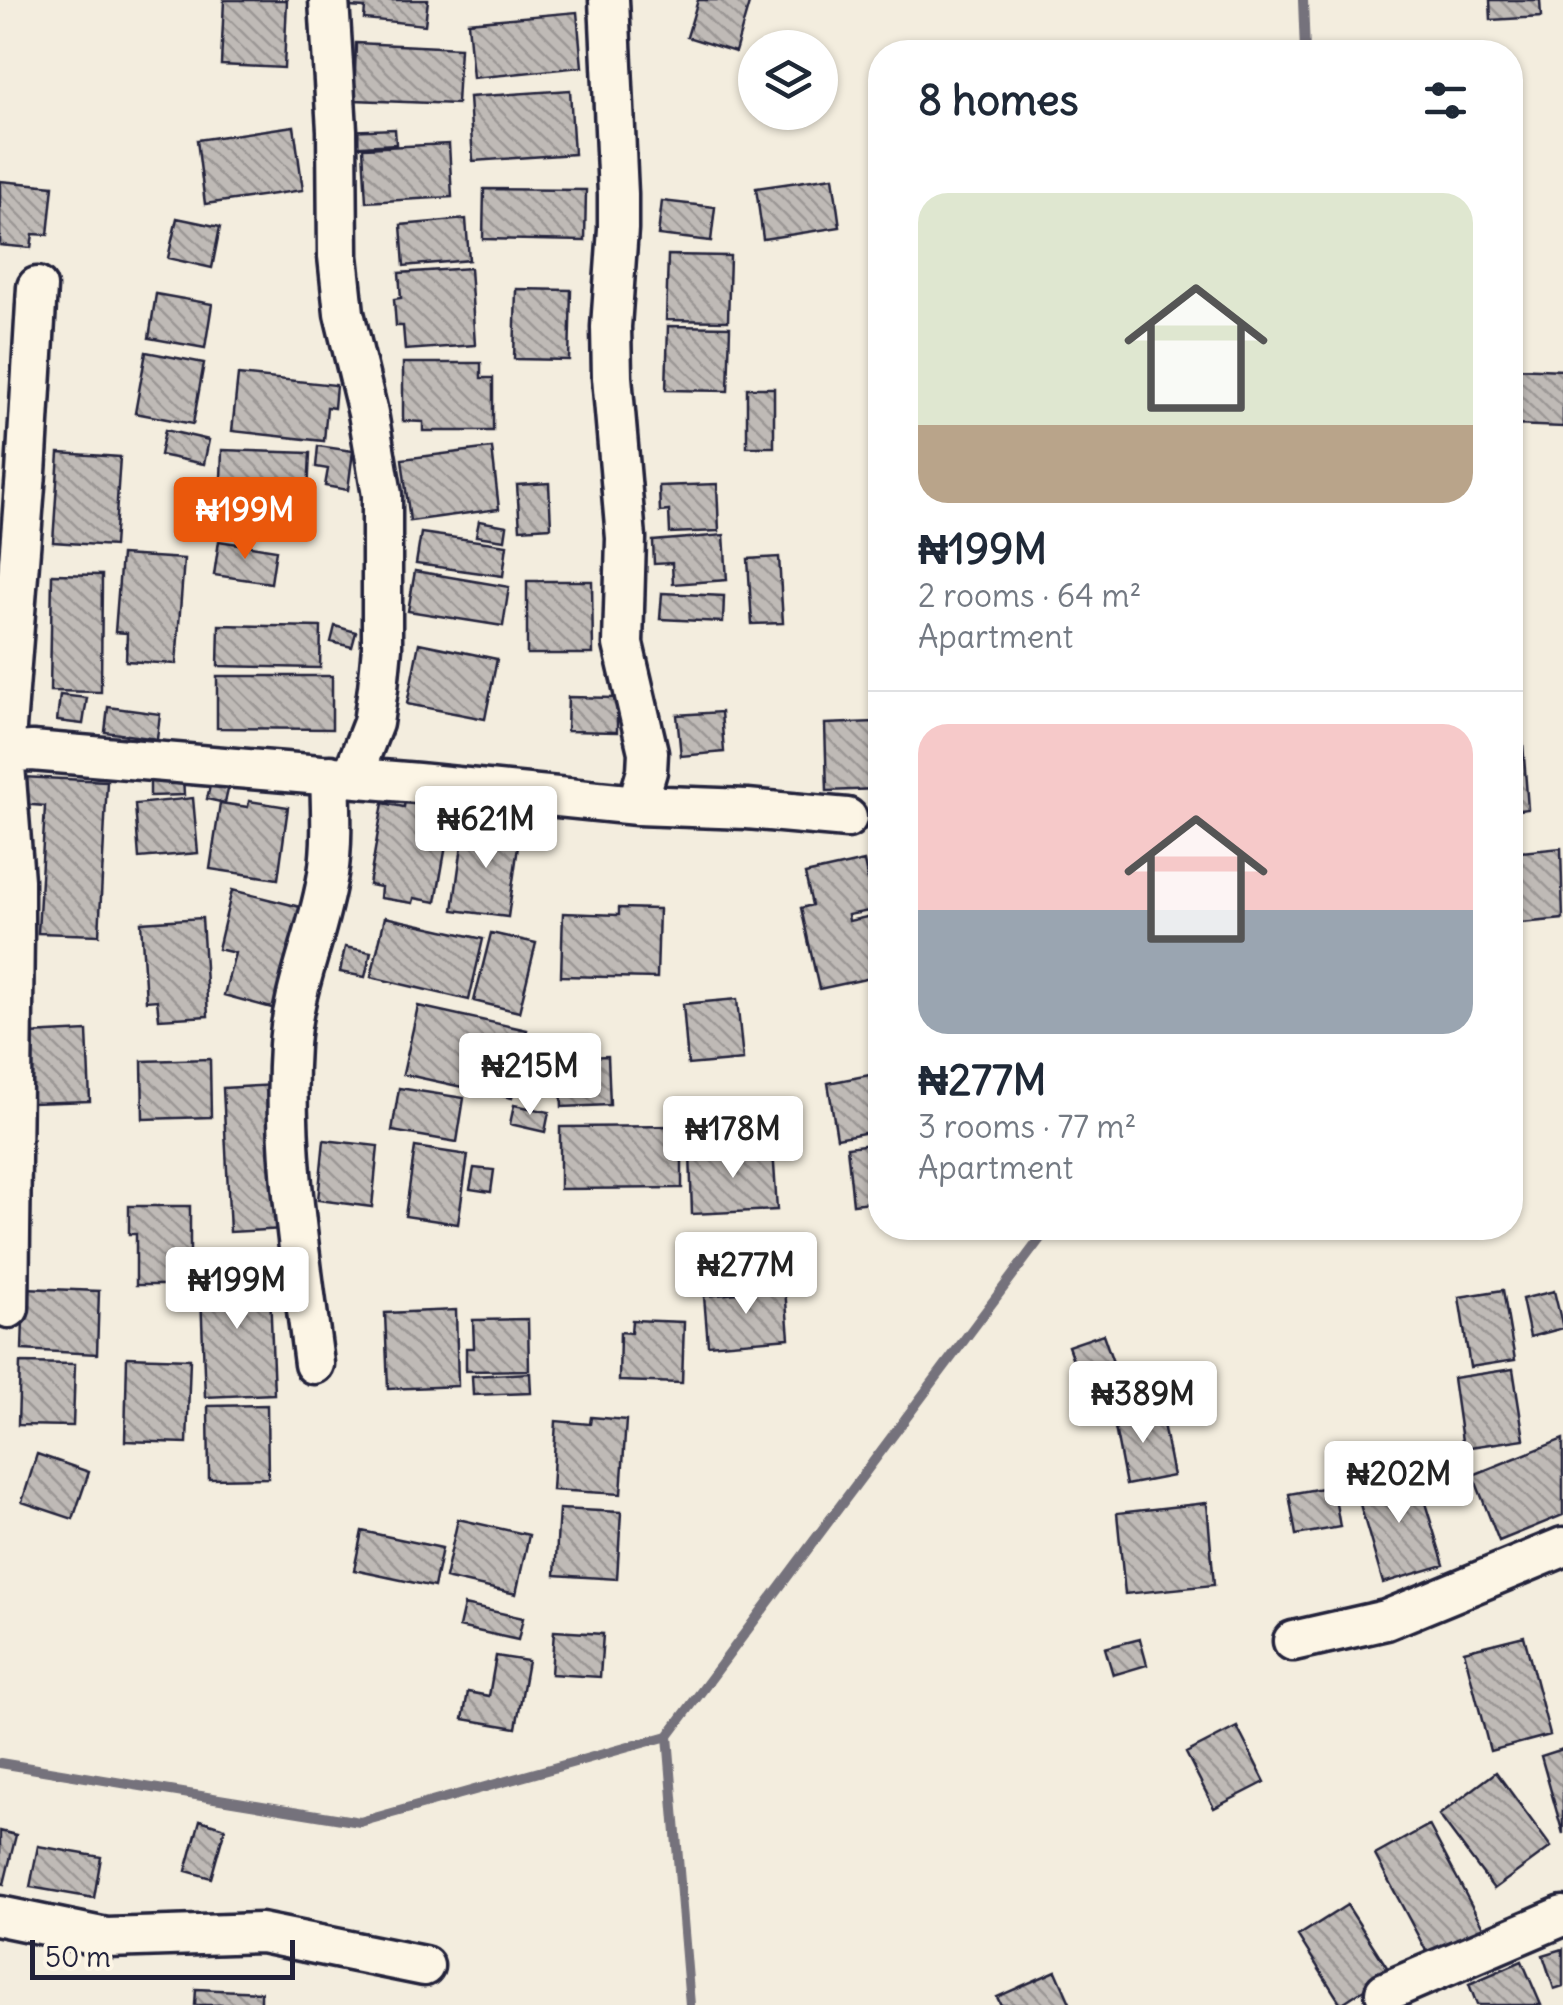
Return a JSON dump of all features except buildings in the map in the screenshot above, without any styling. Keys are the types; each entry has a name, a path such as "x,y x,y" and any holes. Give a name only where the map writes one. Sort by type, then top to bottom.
{"street":[{"path":"314,1364 296,1211 288,1102 290,1041 328,875 341,776 372,723 382,647 382,495 368,413 344,313 338,256 337,130 329,0"},
{"path":"608,0 618,194 611,327 626,538 623,644 648,752 637,805"},
{"path":"9,1308 14,880 2,753 38,287"},
{"path":"2,753 32,751 637,805 847,818"},
{"path":"1293,1641 1386,1620 1563,1547"},
{"path":"0,1916 107,1938 261,1933 424,1966"},
{"path":"1385,1992 1563,1916"}],"waterway":[{"path":"1303,0 1305,40"},
{"path":"690,2005 668,1736 1039,1240"},
{"path":"0,1763 360,1822 668,1736"}]}
